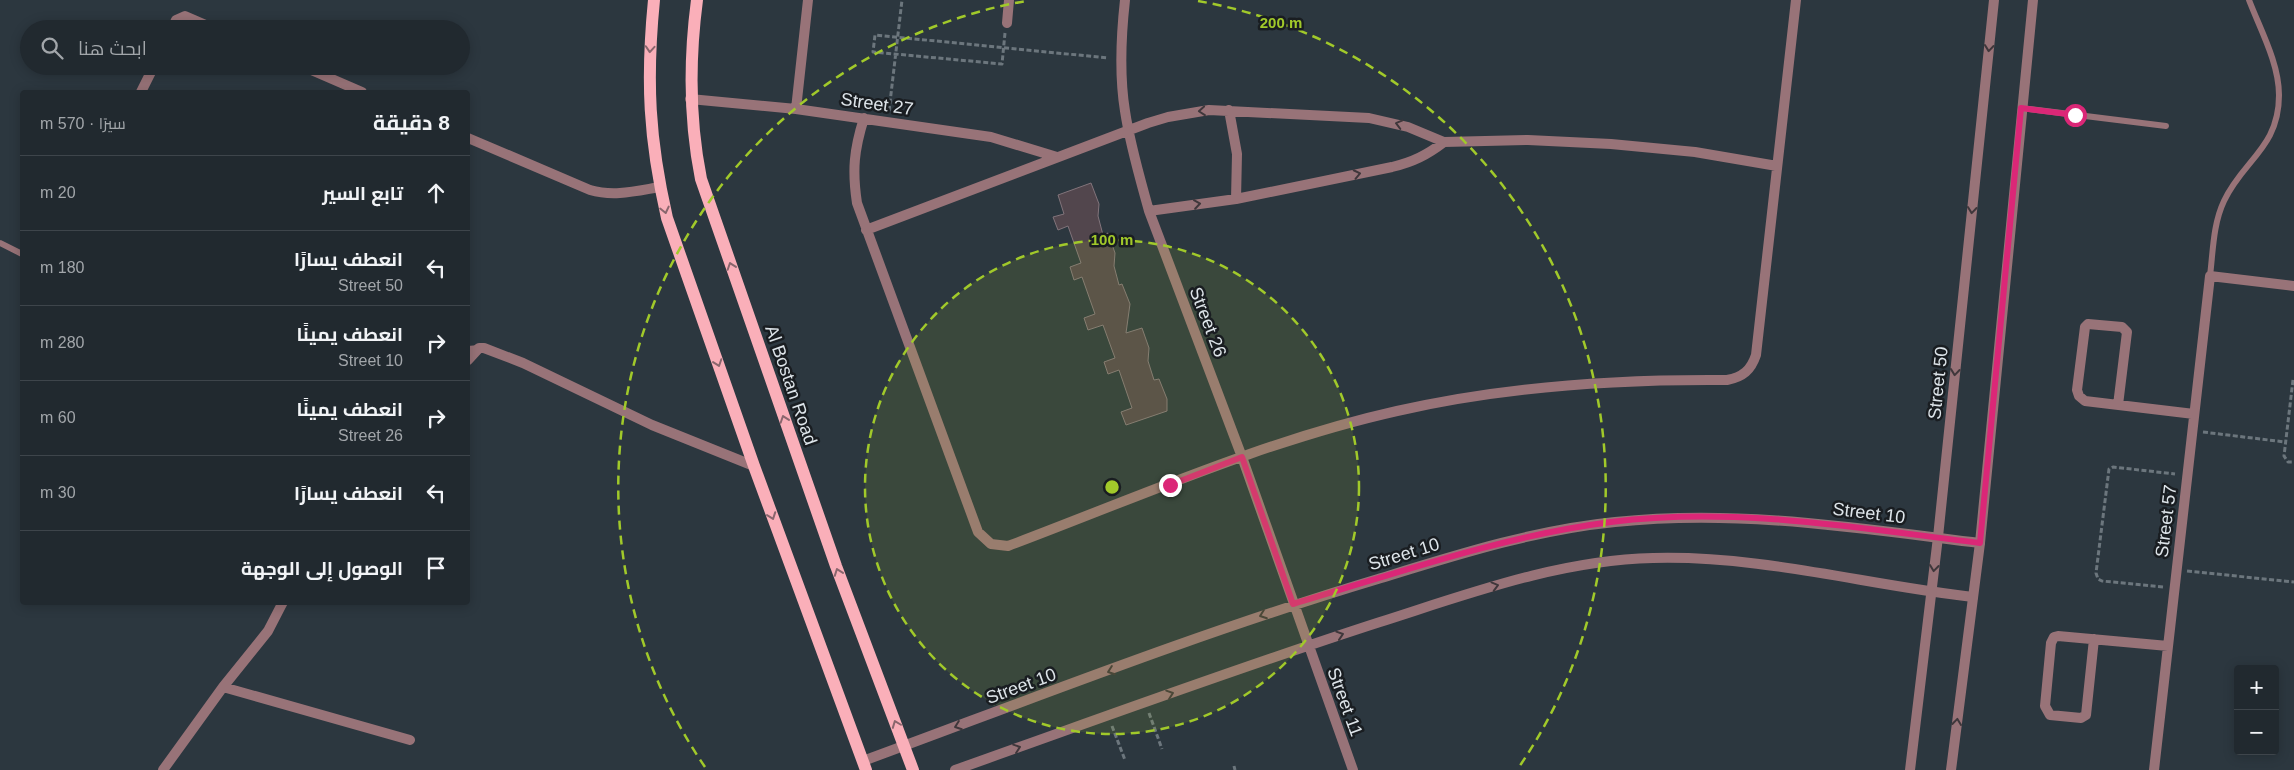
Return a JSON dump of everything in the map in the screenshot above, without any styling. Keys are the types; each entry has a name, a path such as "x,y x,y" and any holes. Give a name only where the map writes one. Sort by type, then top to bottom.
{"main road":[{"path":"654,0 649,49 648,92 651,134 667,218 754,466 864,766"},
{"name":"Al Bostan Road","path":"697,0 690,60 690,99 696,152 709,206 836,566 913,770"}],"street":[{"path":"796,109 808,0"},
{"path":"1007,23 1009,0"},
{"name":"Street 26","path":"1124,0 1122,59 1125,110 1149,211 1242,457 1307,646"},
{"path":"864,118 855,146 853,174 857,203 866,230 978,532 991,544 1008,546 1242,457 1368,419 1463,398 1596,382 1727,380 1737,378 1746,372 1752,365 1756,355 1796,0"},
{"name":"Street 50","path":"1910,770 1938,538 1994,0"},
{"path":"1951,770 1980,543 2033,0"},
{"path":"176,20 185,16 194,20"},
{"path":"142,90 150,75"},
{"path":"323,75 357,90"},
{"name":"Street 27","path":"690,99 796,109 991,137 1057,157"},
{"path":"866,230 1129,130 1188,112 1230,110 1369,118 1408,127 1444,142 1528,140 1612,144 1695,152 1777,166"},
{"path":"1230,110 1237,154 1236,199"},
{"path":"470,139 590,190 615,195 660,187"},
{"path":"1149,211 1236,199 1412,162 1429,154 1444,142"},
{"path":"2210,276 2294,286"},
{"name":"Street 57","path":"2154,770 2210,276"},
{"path":"2118,405 2126,330 2122,327 2088,324 2085,327 2078,393 2085,401 2118,405 2194,414"},
{"path":"470,358 479,348 484,348 523,363 652,426 754,466"},
{"name":"Street 10","path":"864,766 904,746 1293,604 1487,546 1528,536 1613,522 1698,516 1792,520 1980,543"},
{"path":"955,770 1307,646 1522,578 1620,560 1682,558 1746,562 1973,597"},
{"path":"163,770 223,687 268,631 281,605"},
{"path":"2094,639 2086,715 2081,718 2050,715 2045,706 2052,639 2058,636 2094,639 2168,646"},
{"name":"Street 11","path":"1307,646 1353,770"},
{"path":"223,687 410,740"}],"lane":[{"path":"2210,276 2217,220 2223,202 2233,185 2260,154 2270,136 2277,116 2279,95 2277,74 2248,0"},
{"path":"2021,108 2166,126"},
{"path":"0,244 20,253"},
{"path":"470,350 479,348"}],"path":[{"path":"888,122 902,0"},
{"path":"1007,23 1004,48 1002,64 873,52 875,35 1004,48 1122,59"},
{"path":"2293,380 2284,456 2288,462 2294,462"},
{"path":"2192,431 2285,442"},
{"path":"2175,589 2102,580 2098,579 2096,573 2110,468 2188,476"},
{"path":"2177,570 2294,582"},
{"path":"1146,703 1162,749"},
{"path":"1108,716 1124,760"}],"building":[{"path":"1091,183 1099,204 1098,216 1103,235 1108,233 1115,253 1114,266 1119,285 1122,284 1130,304 1126,333 1142,328 1149,348 1148,361 1154,380 1159,379 1167,399 1167,411 1126,425 1121,412 1132,408 1119,370 1108,374 1104,362 1115,358 1103,325 1088,330 1084,318 1095,314 1082,277 1074,280 1070,267 1081,263 1068,226 1058,230 1053,217 1064,214 1058,195"}],"route":[{"path":"1170,485 1242,457 1293,604 1487,546 1528,536 1613,522 1656,518 1698,516 1784,519 1980,543 2021,108 2075,115"}]}
